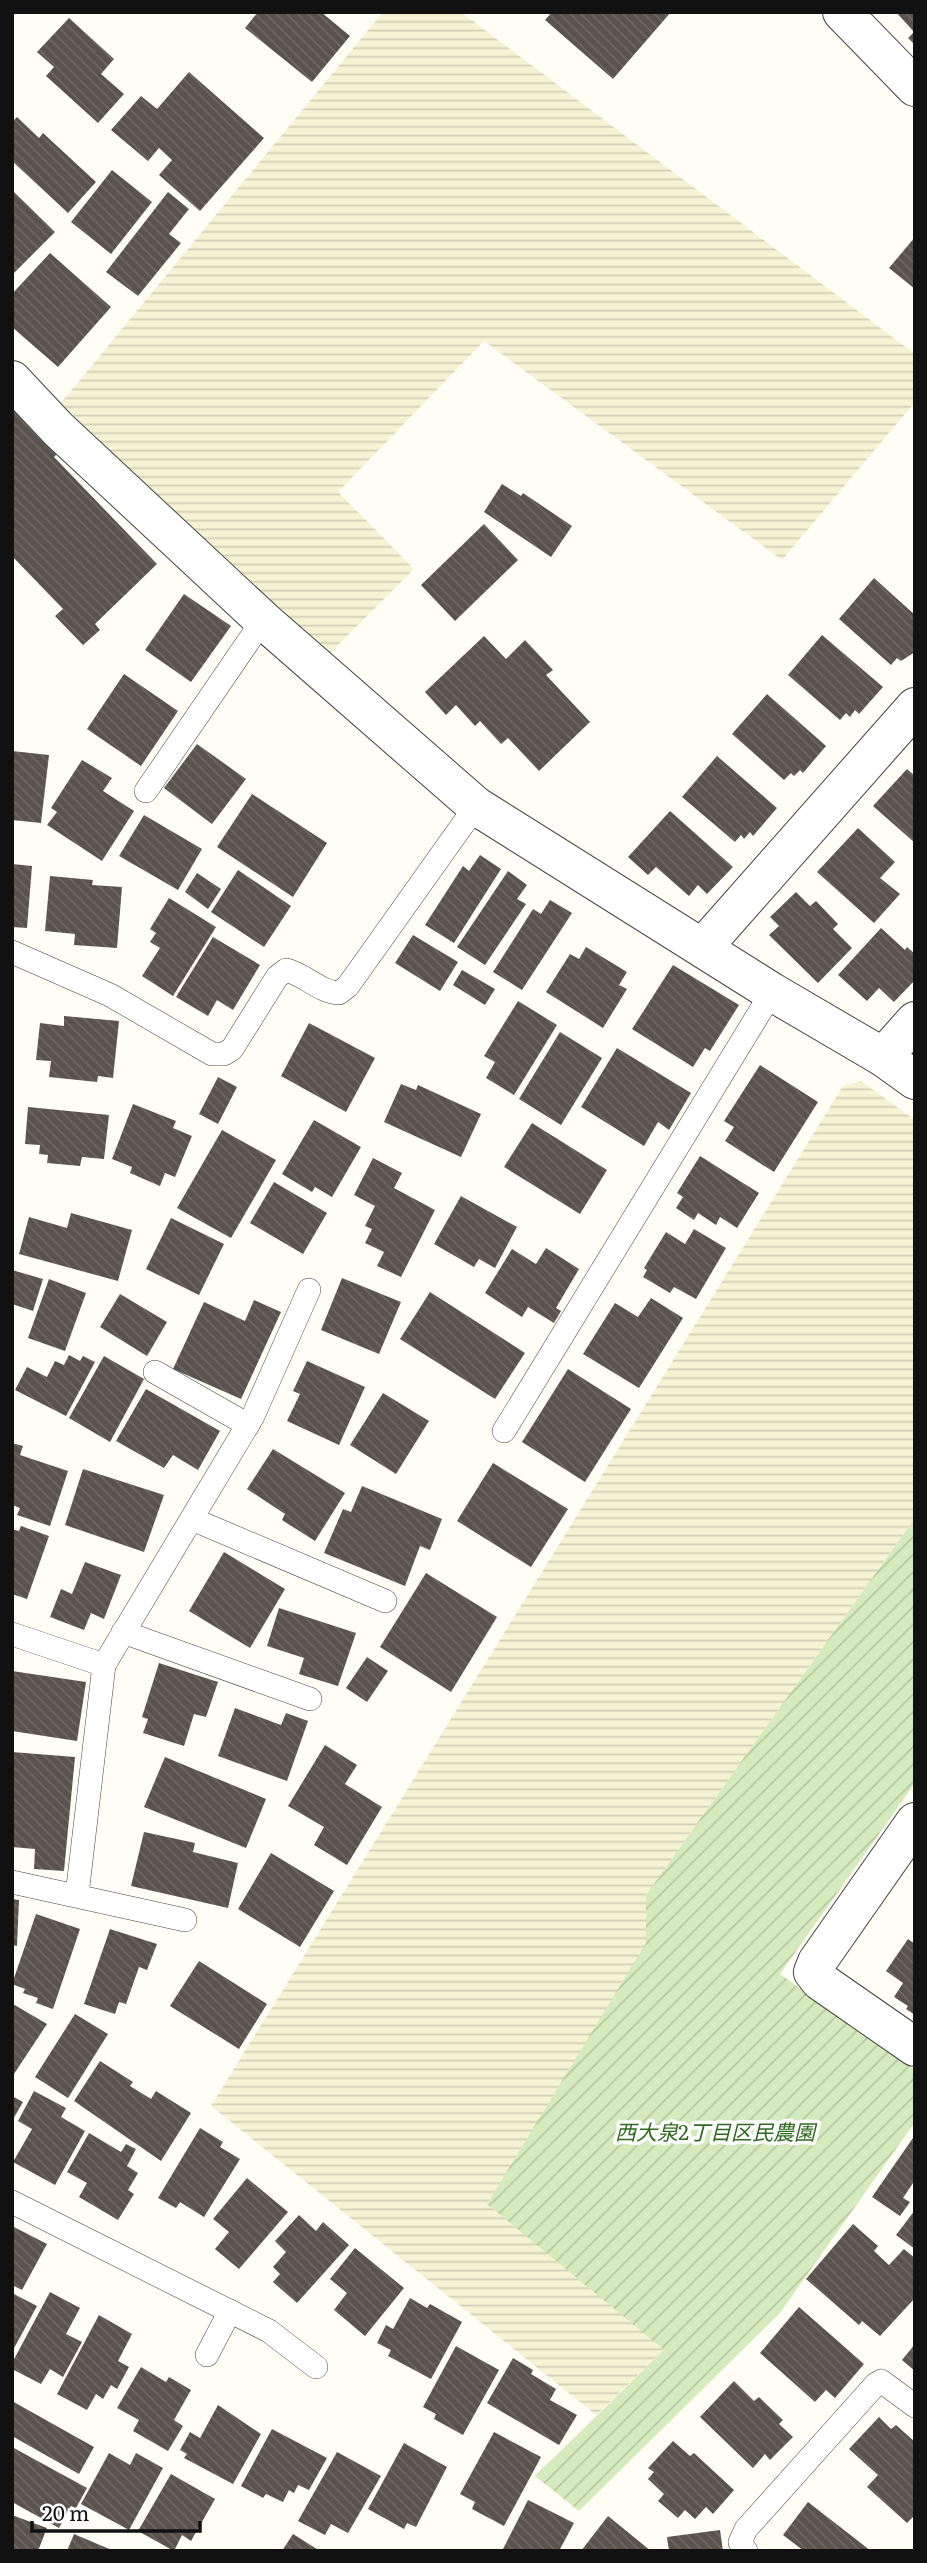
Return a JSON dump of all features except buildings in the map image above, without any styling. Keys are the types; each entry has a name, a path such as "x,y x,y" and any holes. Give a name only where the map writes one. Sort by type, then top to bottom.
{"street":[{"path":"842,12 915,87"},
{"path":"12,380 58,429 263,620 476,806 772,992 883,1057 915,1080"},
{"path":"703,947 915,707"},
{"path":"883,1057 915,1021"},
{"path":"915,1822 817,1962 813,1972 820,1981 915,2047"}],"lane":[{"path":"146,791 263,620"},
{"path":"12,952 110,995 212,1054 224,1054 232,1049 277,977 286,970 298,973 328,992 340,993 348,986 476,806"},
{"path":"504,1431 772,992"},
{"path":"76,1895 104,1665 248,1425 309,1290"},
{"path":"155,1372 248,1425"},
{"path":"192,1519 386,1601"},
{"path":"122,1632 310,1699"},
{"path":"12,1634 104,1665"},
{"path":"12,1882 185,1920"},
{"path":"12,2202 269,2331 316,2367"},
{"path":"207,2355 230,2311"},
{"path":"746,2551 740,2542 746,2529 876,2384 881,2381 888,2383 915,2406"}],"shaded area":[{"path":"383,12 461,12 915,354 915,402 782,560 484,341 338,492 414,569 328,655 197,535 61,403"},
{"path":"861,1081 915,1120 915,1518 646,1895 647,1943 488,2203 664,2350 596,2415 211,2106 843,1086"}],"green space":[{"name":"西大泉2丁目区民農園","path":"915,1518 915,1783 780,1974 915,2070 915,2122 780,2313 579,2511 535,2476 664,2350 487,2204 646,1943 646,1895"}]}
